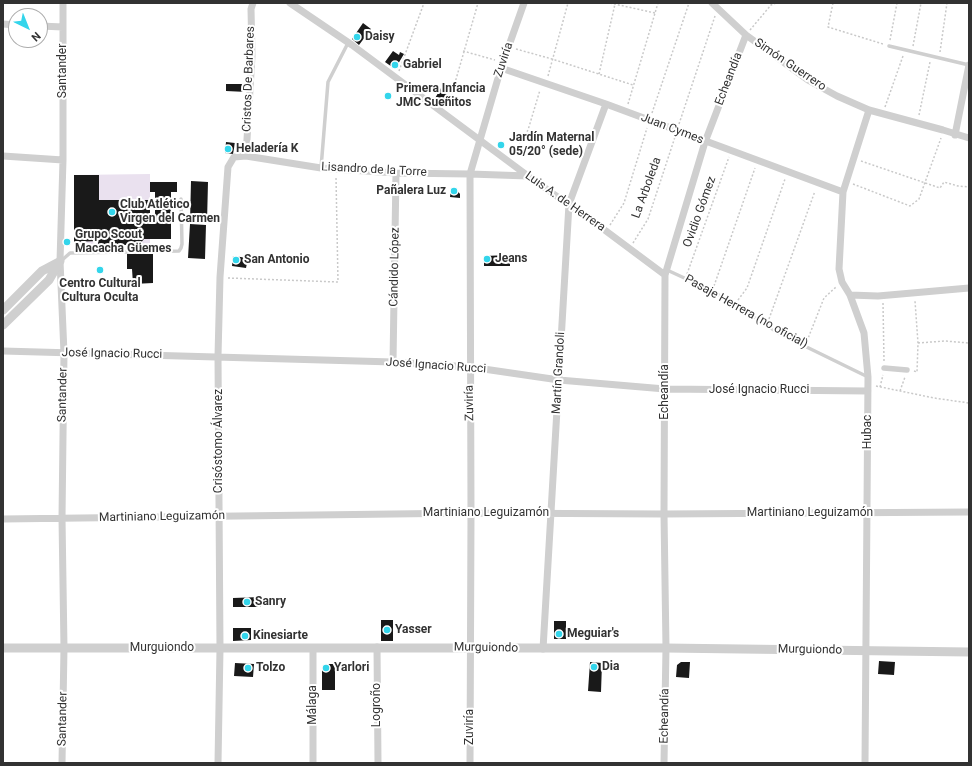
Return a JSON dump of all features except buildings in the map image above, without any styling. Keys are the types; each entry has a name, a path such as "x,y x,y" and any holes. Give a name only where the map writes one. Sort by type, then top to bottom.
{"street":[{"name":"Santander","path":"62,763 64,648 62,518 64,353 60,262 63,160 63,3"},
{"name":"Cristos De Barbares","path":"246,156 252,56 251,9 253,3"},
{"name":"Luis A. de Herrera","path":"290,3 299,5 396,79 528,176 666,272"},
{"name":"Zuviría","path":"470,763 470,174 502,65 524,3"},
{"name":"Simón Guerrero","path":"715,6 746,35 808,80 838,96 869,110 969,138"},
{"path":"48,26 63,27"},
{"name":"Echeandía","path":"664,763 666,648 664,514 666,272 705,142 746,35"},
{"path":"955,135 969,64"},
{"name":"Juan Cymes","path":"502,65 544,83 606,104 843,192"},
{"name":"Martín Grandoli","path":"543,649 569,204 606,104"},
{"name":"Hubac","path":"865,763 868,377 864,333 850,296 842,282 839,269 843,192 869,110"},
{"path":"3,156 63,160"},
{"name":"Crisóstomo Álvarez","path":"218,763 220,649 218,356 220,278 228,167 234,157 246,156"},
{"name":"Lisandro de la Torre","path":"246,156 335,169 396,173 528,176"},
{"name":"Cándido López","path":"393,362 396,173"},
{"path":"3,310 42,272 60,262"},
{"path":"3,325 49,280 60,262"},
{"path":"850,296 883,296 969,288"},
{"name":"José Ignacio Rucci","path":"3,351 393,362 470,367 559,380 665,389 868,388"},
{"path":"884,368 907,370"},
{"name":"Martiniano Leguizamón","path":"3,519 551,512 664,514 969,512"},
{"name":"Logroño","path":"377,647 378,763"},
{"name":"Murguiondo","path":"3,648 666,648 969,652"},
{"name":"Málaga","path":"313,648 313,763"}],"lane":[{"path":"321,168 328,82 348,42"},
{"path":"888,46 969,64"},
{"path":"60,262 70,253 179,251 182,244 181,198"},
{"name":"Pasaje Herrera (no oficial)","path":"666,272 685,278 712,291 735,304 780,334 868,377"}],"path":[{"path":"396,79 424,3"},
{"path":"445,115 478,3"},
{"path":"510,162 528,130 552,59 568,3"},
{"path":"610,3 655,13"},
{"path":"625,111 658,3"},
{"path":"606,231 624,203 649,120 689,3"},
{"path":"746,35 771,4 776,3"},
{"path":"833,3 828,27 888,46 897,3"},
{"path":"912,52 921,3"},
{"path":"939,58 947,3"},
{"path":"599,74 615,4"},
{"name":"La Arboleda","path":"630,248 648,219 677,131 715,6"},
{"path":"508,47 552,59 633,85"},
{"path":"882,114 905,50"},
{"path":"463,51 502,65"},
{"path":"917,123 931,56"},
{"path":"846,182 910,206 920,200 943,130"},
{"name":"Ovidio Gómez","path":"685,278 731,151"},
{"path":"854,158 940,188 944,182 958,186 969,186"},
{"path":"712,291 757,161"},
{"path":"220,278 338,282 335,169"},
{"path":"735,304 747,288 788,172"},
{"path":"766,325 818,183"},
{"path":"805,346 824,298 842,282"},
{"path":"900,391 907,370 917,372 918,343 915,293"},
{"path":"880,387 884,368 883,296"},
{"path":"918,343 945,341 969,343"},
{"path":"868,388 880,387 969,403"}],"shaded area":[{"name":"Club Atlético Virgen del Carmen","path":"150,174 150,245 74,245 74,175"}],"place":[{"name":"Daisy","path":"357,37"},
{"name":"Gabriel","path":"395,65"},
{"name":"Primera Infancia JMC Sueñitos","path":"388,96"},
{"name":"Jardín Maternal 05/20° (sede)","path":"501,145"},
{"name":"Heladería K","path":"228,149"},
{"name":"Pañalera Luz","path":"454,191"},
{"name":"Club Atlético Virgen del Carmen","path":"112,212"},
{"name":"Grupo Scout Macacha Güemes","path":"67,242"},
{"name":"Jeans","path":"487,259"},
{"name":"San Antonio","path":"236,260"},
{"name":"Centro Cultural Cultura Oculta","path":"100,270"},
{"name":"Sanry","path":"247,602"},
{"name":"Yasser","path":"387,630"},
{"name":"Meguiar's","path":"559,634"},
{"name":"Kinesiarte","path":"245,636"},
{"name":"Dia","path":"594,667"},
{"name":"Tolzo","path":"248,668"},
{"name":"Yarlori","path":"326,668"}]}
